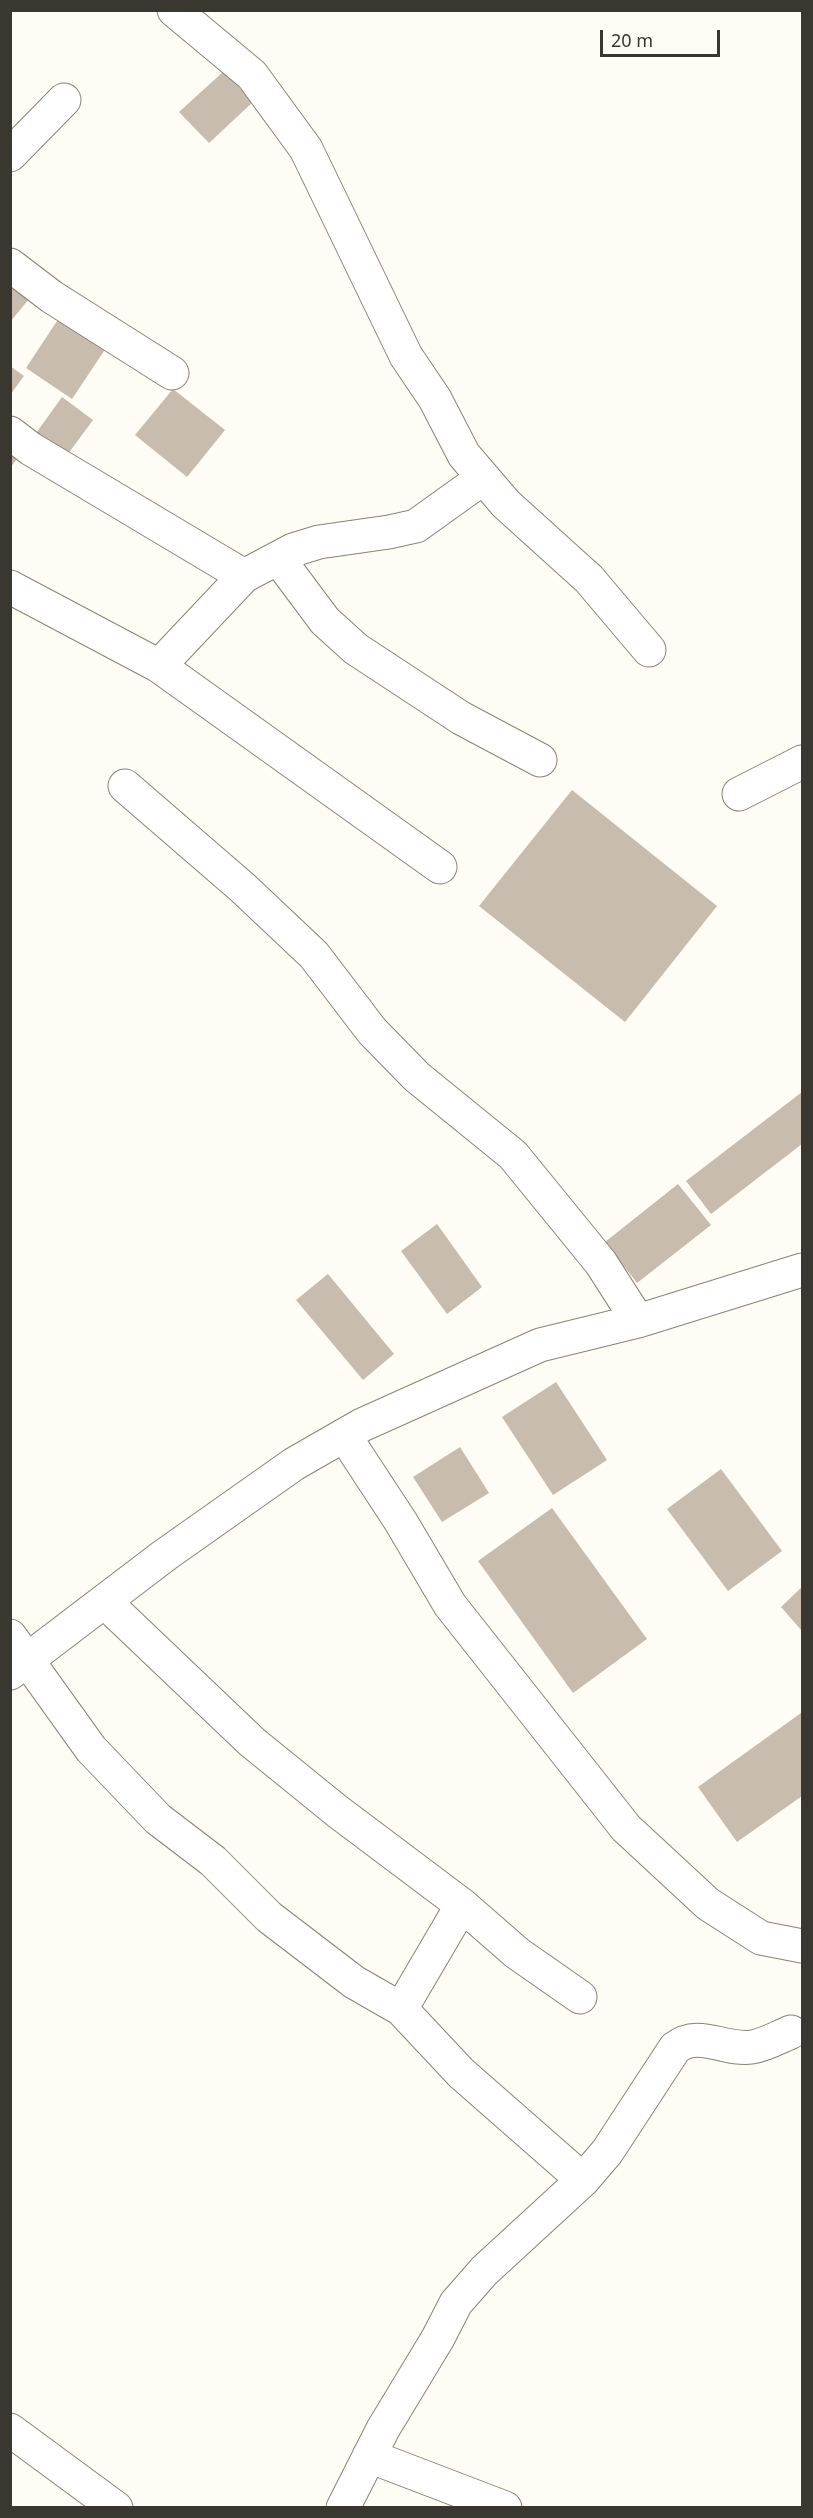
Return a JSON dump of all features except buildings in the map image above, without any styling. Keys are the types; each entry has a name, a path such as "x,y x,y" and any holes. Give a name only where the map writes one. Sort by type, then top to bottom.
{"street":[{"path":"174,10 252,75 306,149 406,356 435,399 464,454 507,504 589,579 649,650"},
{"path":"10,155 64,100"},
{"path":"10,265 52,297 172,374"},
{"path":"10,433 31,449 244,576"},
{"path":"159,666 244,576 278,558 319,542 416,526 483,478"},
{"path":"278,558 325,621 356,649 461,718 540,760"},
{"path":"10,587 159,666 440,867"},
{"path":"739,794 802,762"},
{"path":"125,786 243,888 314,955 372,1031 417,1077 513,1155 601,1263 638,1321"},
{"path":"584,2180 461,2073 401,2009 354,1982 268,1917 213,1862 158,1819 91,1749 16,1656 105,1602 165,1555 294,1464 344,1435 540,1346 638,1321 802,1270"},
{"path":"344,1435 401,1522 450,1605 626,1828 708,1904 761,1938 802,1946"},
{"path":"105,1602 252,1742 337,1811 462,1905 517,1953 580,1996"},
{"path":"401,2009 462,1905"},
{"path":"343,2508 369,2456 456,2303 484,2271 584,2180 607,2152 675,2048 683,2041 696,2039 731,2046 752,2047 791,2032"},
{"path":"10,2430 116,2508"},
{"path":"369,2456 505,2508"}]}
